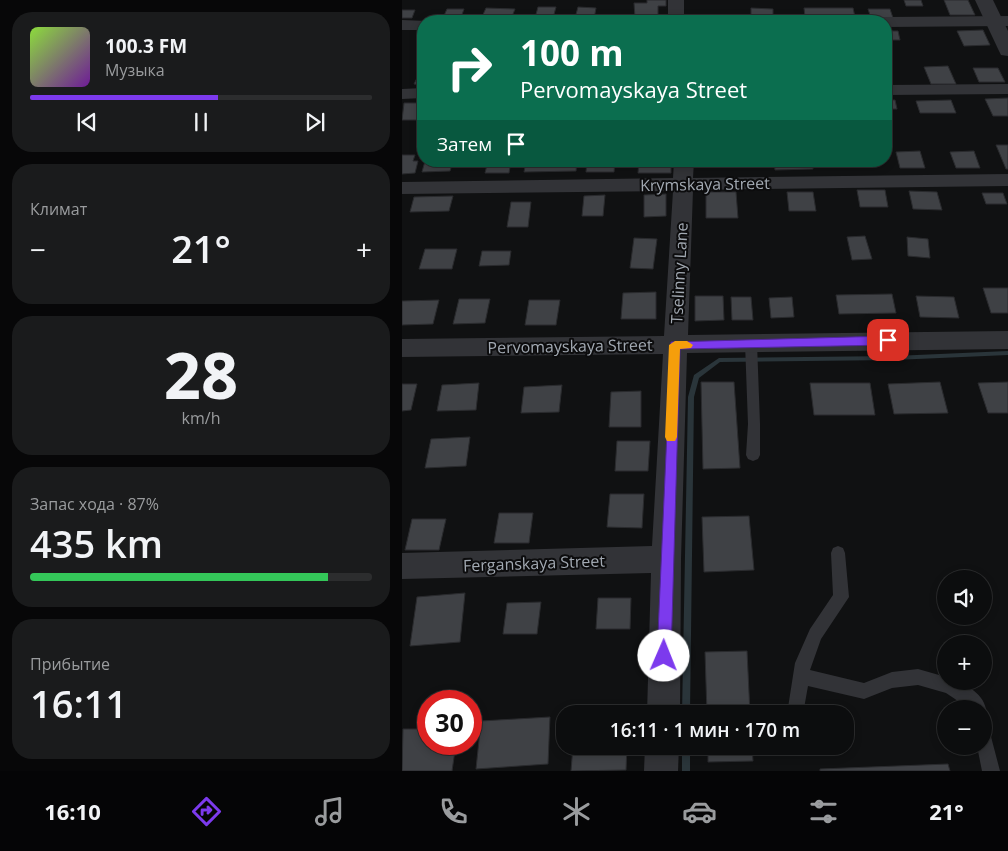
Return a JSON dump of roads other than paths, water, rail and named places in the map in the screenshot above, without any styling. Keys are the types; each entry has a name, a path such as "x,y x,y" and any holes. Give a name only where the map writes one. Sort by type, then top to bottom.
{"street":[{"path":"676,0 676,15"},
{"path":"984,0 1000,21 1008,51"},
{"path":"892,22 1000,21"},
{"path":"402,25 417,25"},
{"path":"892,90 1008,89"},
{"path":"402,94 417,93"},
{"name":"Krymskaya Street","path":"402,188 684,172 1008,180"},
{"name":"Tselinny Lane","path":"663,705 666,559 684,172"},
{"name":"Pervomayskaya Street","path":"402,348 1008,340"},
{"name":"Ferganskaya Street","path":"402,566 666,559"},
{"path":"661,771 662,755"}],"lane":[{"path":"750,344 754,424 753,455"},
{"path":"796,705 803,663 815,634 841,597 838,553"},
{"path":"801,676 864,692 892,680 918,677 950,686 971,700"},
{"path":"987,755 991,771"}],"waterway":[{"path":"686,705 691,397 696,377 719,360 894,358 1008,353"},
{"path":"686,755 686,771"}]}
